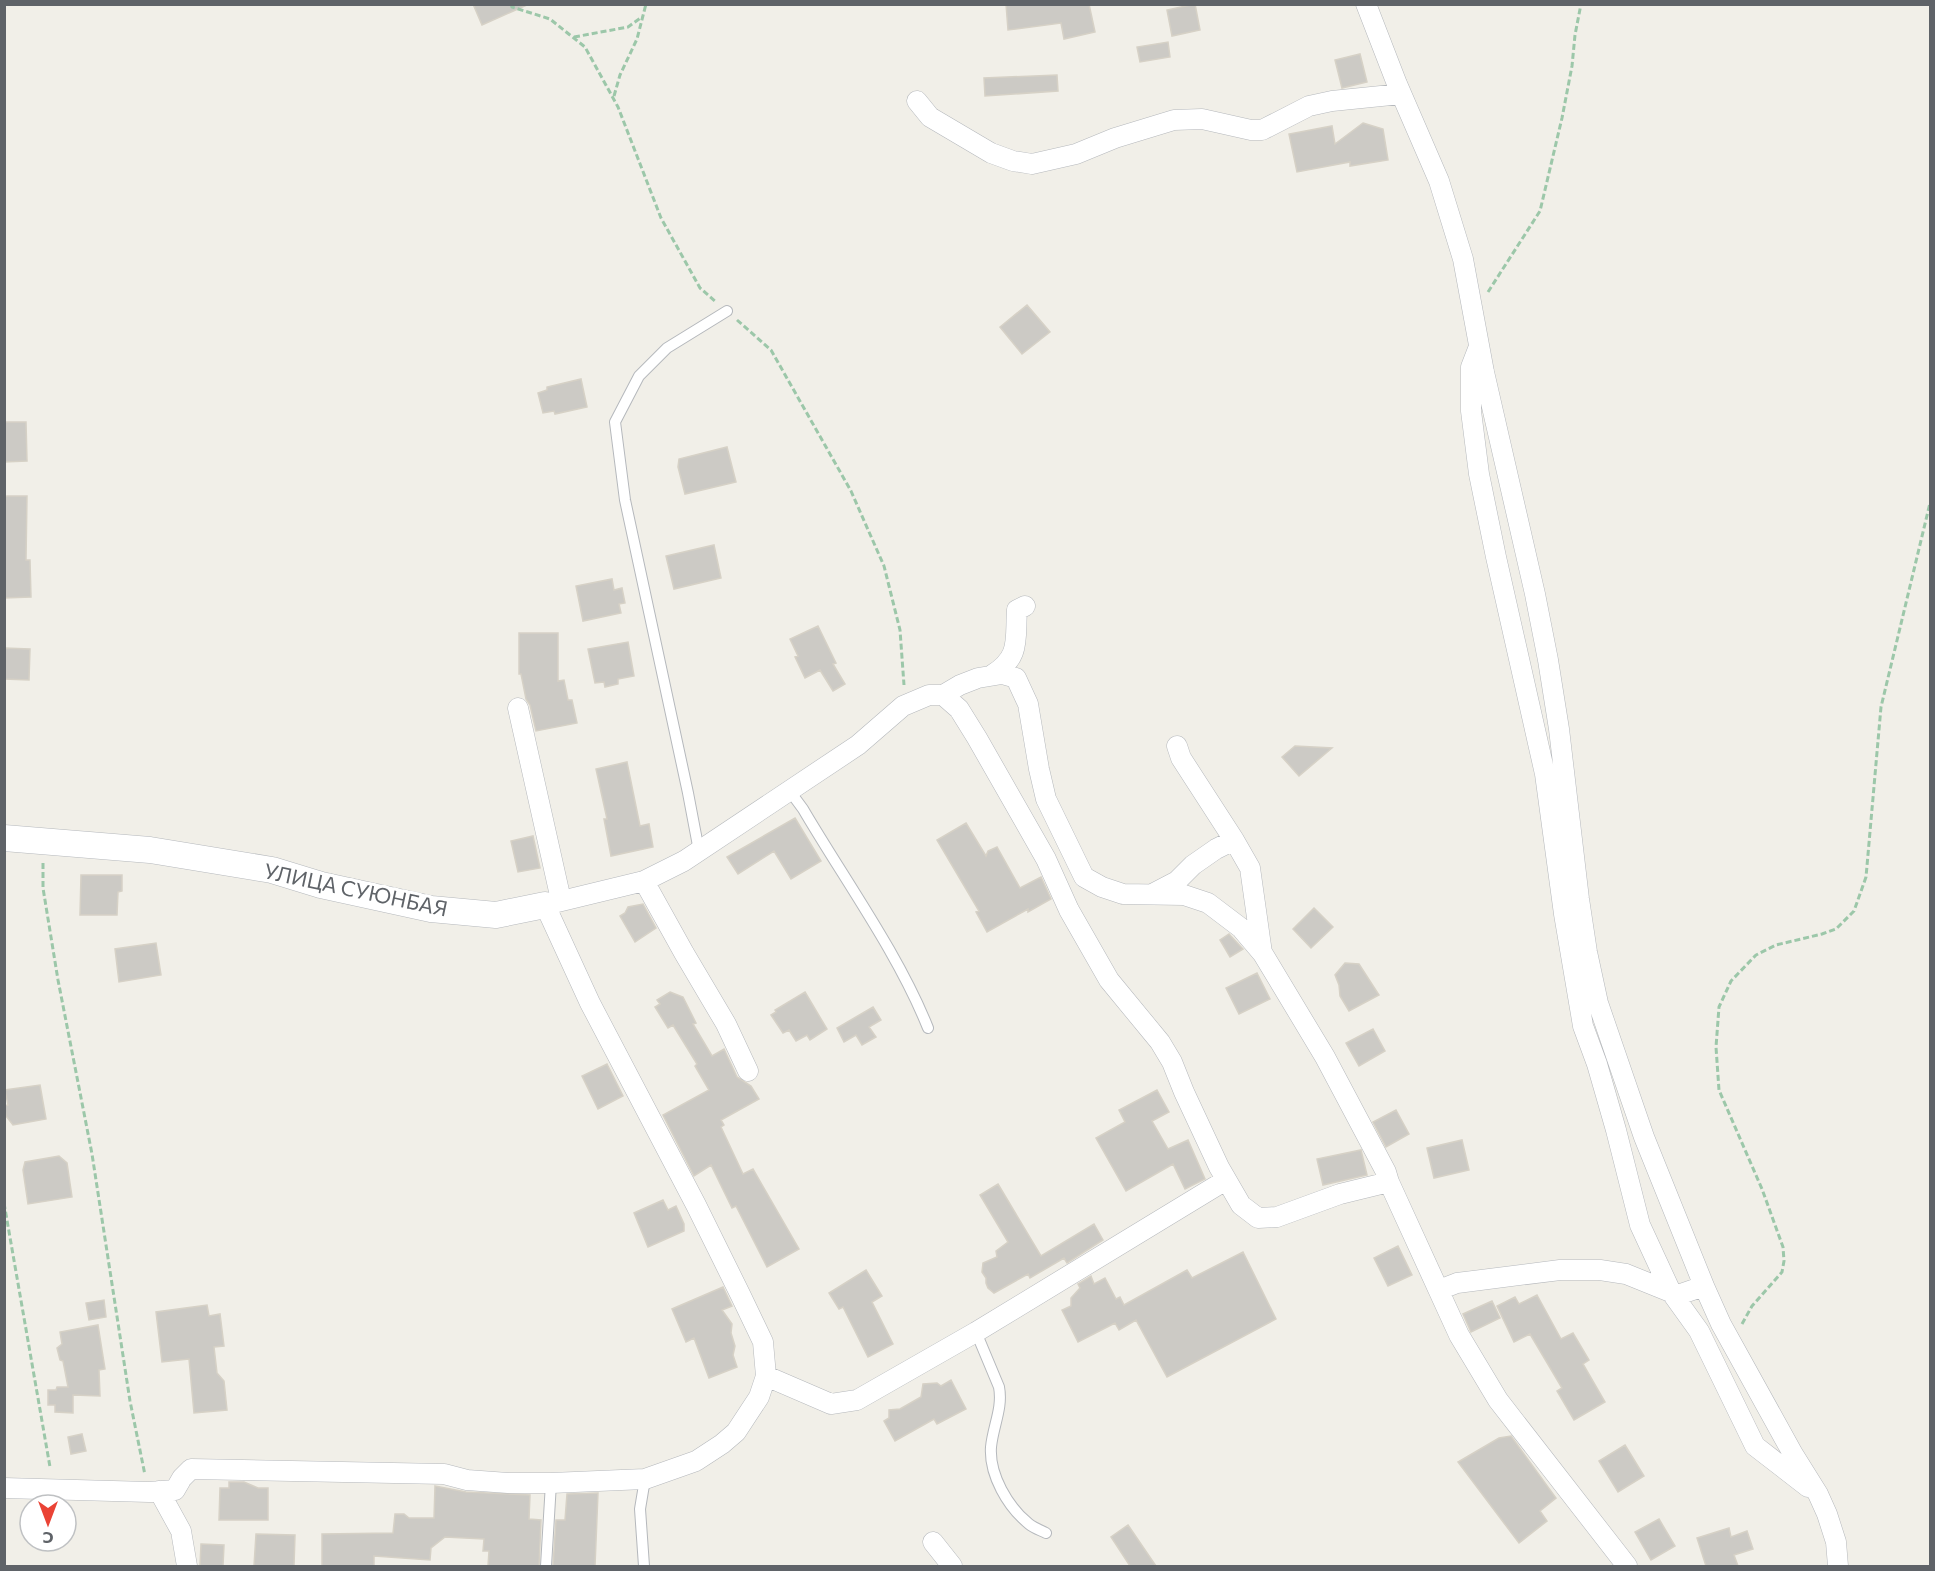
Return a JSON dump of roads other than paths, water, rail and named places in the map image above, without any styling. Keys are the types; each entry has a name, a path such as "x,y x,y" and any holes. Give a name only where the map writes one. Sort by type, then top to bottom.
{"street":[{"path":"1366,4 1401,94 1439,181 1463,259 1479,347 1536,594 1548,660 1559,729 1579,899 1598,1003 1644,1137 1704,1286 1736,1350 1819,1497 1836,1542 1838,1566"},
{"path":"918,101 930,117 991,153 1012,161 1032,164 1076,154 1115,138 1174,120 1202,119 1251,130 1262,130 1309,106 1332,101 1385,98 1401,94"},
{"path":"1479,347 1471,367 1471,411 1479,472 1545,774 1564,914 1583,1026 1616,1130 1640,1225 1671,1292 1699,1331 1755,1446 1819,1497"},
{"path":"992,675 1010,662 1017,640 1017,610 1025,606"},
{"path":"992,675 1002,674 1016,678 1023,690 1028,704 1046,799 1084,877 1102,887 1123,894 1184,895 1208,903 1241,928 1263,954 1325,1057 1389,1182 1460,1335 1498,1400 1627,1566"},
{"name":"УЛИЦА СУЮНБАЯ","path":"4,838 150,850 272,870 321,885 431,909 496,915 605,892 644,881 684,861 858,745 903,706 929,694 943,695 960,685 992,675"},
{"path":"943,695 959,709 977,738 1046,859 1069,910 1109,980 1160,1042 1172,1062 1189,1103 1241,1205 1258,1218 1277,1217 1340,1194 1389,1182"},
{"path":"4,1488 154,1492 175,1490 191,1469 444,1474 467,1480 551,1483 645,1479 696,1461 722,1444 736,1431 759,1397 766,1376 763,1342 685,1184 590,1003 553,903 518,708"},
{"path":"1177,746 1181,758 1250,868 1263,954"},
{"path":"1151,895 1178,881 1193,865 1234,840"},
{"path":"644,881 726,1023 748,1071"},
{"path":"766,1376 831,1404 857,1401 1227,1180"},
{"path":"1439,1290 1457,1283 1560,1270 1600,1270 1626,1274 1678,1295 1704,1286"},
{"path":"1719,1373 1736,1350"},
{"path":"154,1492 181,1531 187,1566"},
{"path":"933,1542 952,1566"}],"lane":[{"path":"699,850 625,500 615,422 639,376 660,355 727,311"},
{"path":"789,790 803,809 890,953 918,1003 928,1028"},
{"path":"976,1332 1001,1396 991,1447 996,1482 1029,1524 1046,1533"},
{"path":"644,1566 640,1509 645,1479"},
{"path":"546,1566 551,1483"}]}
